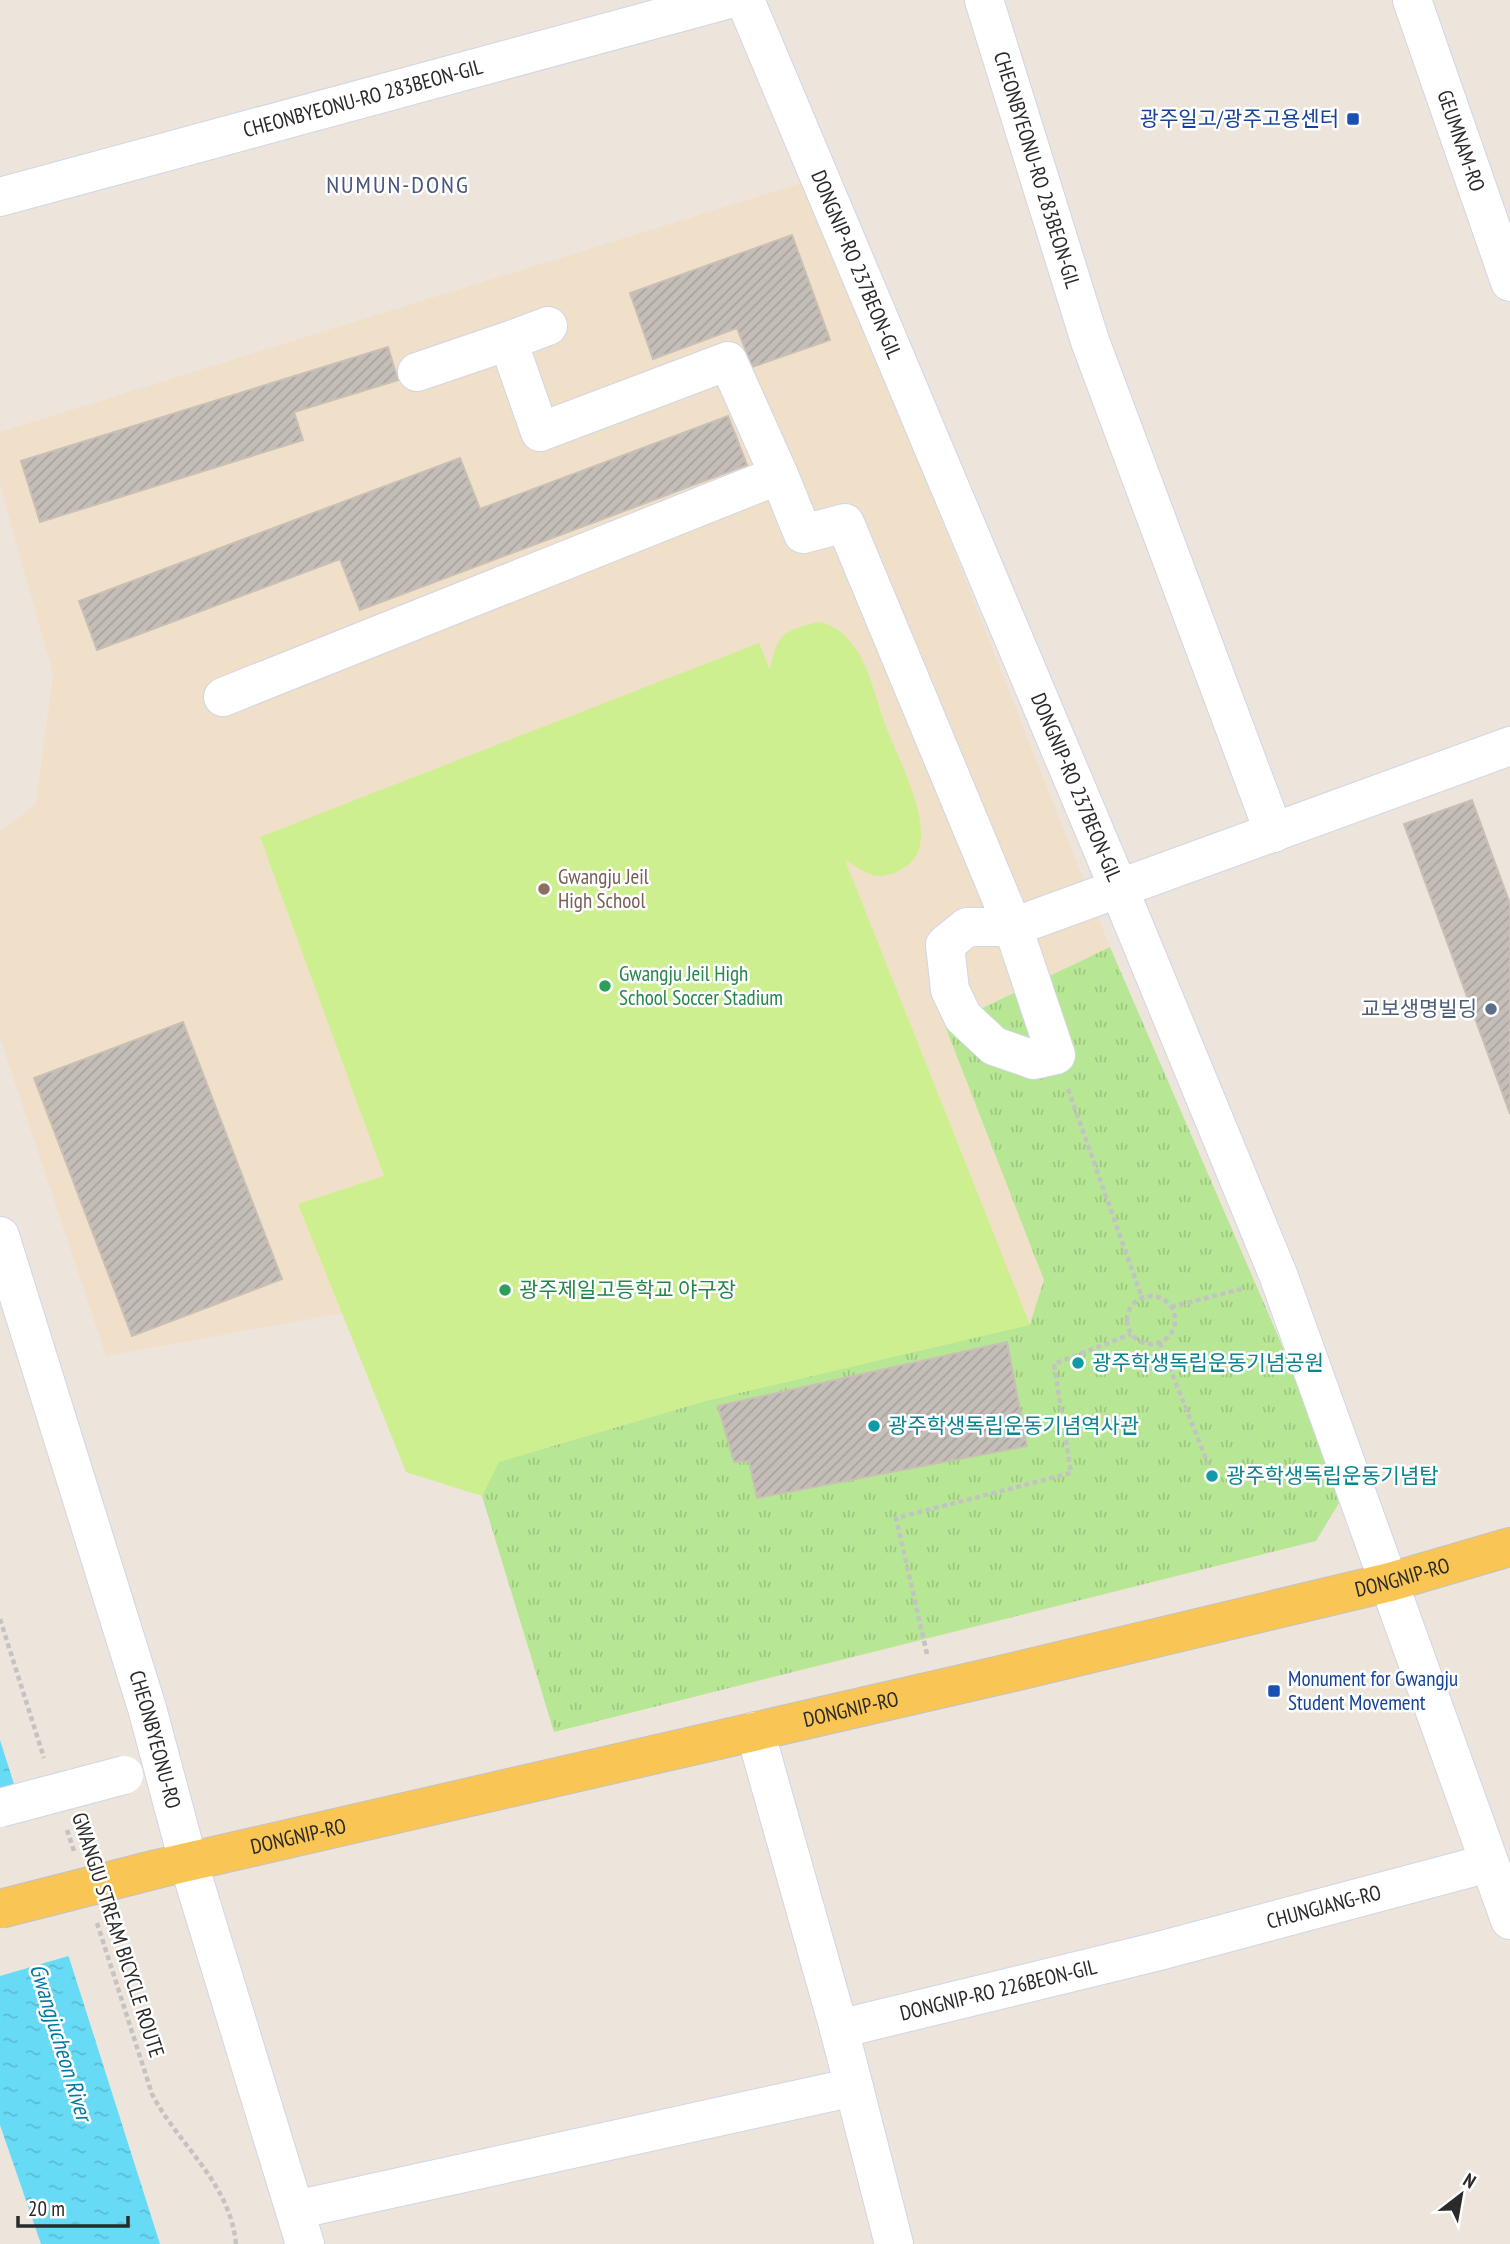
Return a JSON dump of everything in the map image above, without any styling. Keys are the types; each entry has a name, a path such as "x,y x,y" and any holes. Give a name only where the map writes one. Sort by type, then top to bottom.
{"main road":[{"name":"DONGNIP-RO","path":"0,1909 172,1865 937,1690 1390,1582 1510,1547"}],"street":[{"name":"CHEONBYEONU-RO 283BEON-GIL","path":"0,197 726,0"},
{"name":"DONGNIP-RO 237BEON-GIL","path":"745,0 1279,1277 1390,1582"},
{"name":"CHEONBYEONU-RO 283BEON-GIL","path":"984,0 1090,341 1274,833"},
{"name":"GEUMNAM-RO","path":"1412,0 1510,282"},
{"path":"417,372 548,326"},
{"path":"508,341 540,432 728,361 803,534 845,523 1013,926 1056,1055 1034,1060 994,1046 963,1017 950,990 945,945 968,927 1013,926 1510,746"},
{"path":"223,696 779,475"},
{"name":"CHEONBYEONU-RO","path":"0,1236 154,1733 172,1865 300,2227"},
{"path":"1390,1582 1510,1920"},
{"path":"755,1731 839,2029 894,2244"},
{"path":"0,1808 124,1775 136,1765 154,1733"},
{"name":"CHUNGJANG-RO","path":"1159,1951 1489,1863"},
{"name":"DONGNIP-RO 226BEON-GIL","path":"839,2029 1159,1951"},
{"path":"300,2227 853,2087"}],"path":[{"path":"1056,1055 1142,1298"},
{"path":"1171,1307 1279,1277"},
{"path":"1142,1298 1164,1300 1171,1307 1175,1317 1174,1328 1169,1337 1160,1343 1139,1341 1131,1334 1127,1324 1133,1304 1142,1298"},
{"path":"937,1690 896,1518 1071,1473 1054,1364 1131,1334"},
{"path":"1160,1343 1208,1464"},
{"path":"0,1619 47,1767"},
{"name":"GWANGJU STREAM BICYCLE ROUTE","path":"64,1819 76,1858"},
{"name":"GWANGJU STREAM BICYCLE ROUTE","path":"93,1910 152,2094 165,2118 219,2187 235,2231 236,2244"}],"shaded area":[{"name":"Gwangju Jeil High School","path":"808,181 1110,947 945,1026 1044,1280 1030,1325 705,1401 499,1462 482,1496 406,1472 343,1313 106,1356 0,1038 0,832 36,804 53,674 0,485 0,432"}],"green space":[{"name":"Gwangju Jeil High School Soccer Stadium","path":"819,622 840,631 861,658 909,783 920,824 920,842 915,858 902,869 877,876 845,860 1030,1325 705,1401 499,1462 482,1496 406,1472 298,1204 384,1176 260,837 759,643 770,670 776,648 784,636 797,628"},
{"name":"광주학생독립운동기념공원","path":"1110,947 1329,1454 1339,1503 1316,1541 554,1732 482,1496 498,1462 705,1401 1030,1324 1044,1280 945,1026"}],"water":[{"name":"Gwangjucheon River","path":"0,1740 160,2244 41,2244 0,2125"}],"pier":[{"path":"21,1795 72,1955 0,1976 0,1800"}],"building":[{"path":"792,235 830,340 752,367 737,328 653,359 630,293"},
{"path":"388,347 398,380 294,412 303,440 40,522 21,461"},
{"path":"728,416 747,465 360,610 340,559 97,650 79,601 460,458 480,509"},
{"name":"교보생명빌딩","path":"1472,800 1510,904 1510,1114 1404,824"},
{"path":"183,1022 282,1279 132,1336 34,1078"},
{"name":"광주학생독립운동기념역사관","path":"1007,1342 1027,1446 757,1498 749,1461 734,1462 718,1406"}],"place":[{"name":"광주일고/광주고용센터","path":"1353,119"},
{"name":"Gwangju Jeil High School","path":"544,889"},
{"name":"Gwangju Jeil High School Soccer Stadium","path":"605,986"},
{"name":"교보생명빌딩","path":"1491,1009"},
{"name":"광주제일고등학교 야구장","path":"505,1290"},
{"name":"광주학생독립운동기념공원","path":"1078,1363"},
{"name":"광주학생독립운동기념역사관","path":"874,1426"},
{"name":"광주학생독립운동기념탑","path":"1212,1476"},
{"name":"Monument for Gwangju Student Movement","path":"1274,1691"}],"district":[{"name":"NUMUN-DONG","path":"398,185"}]}
